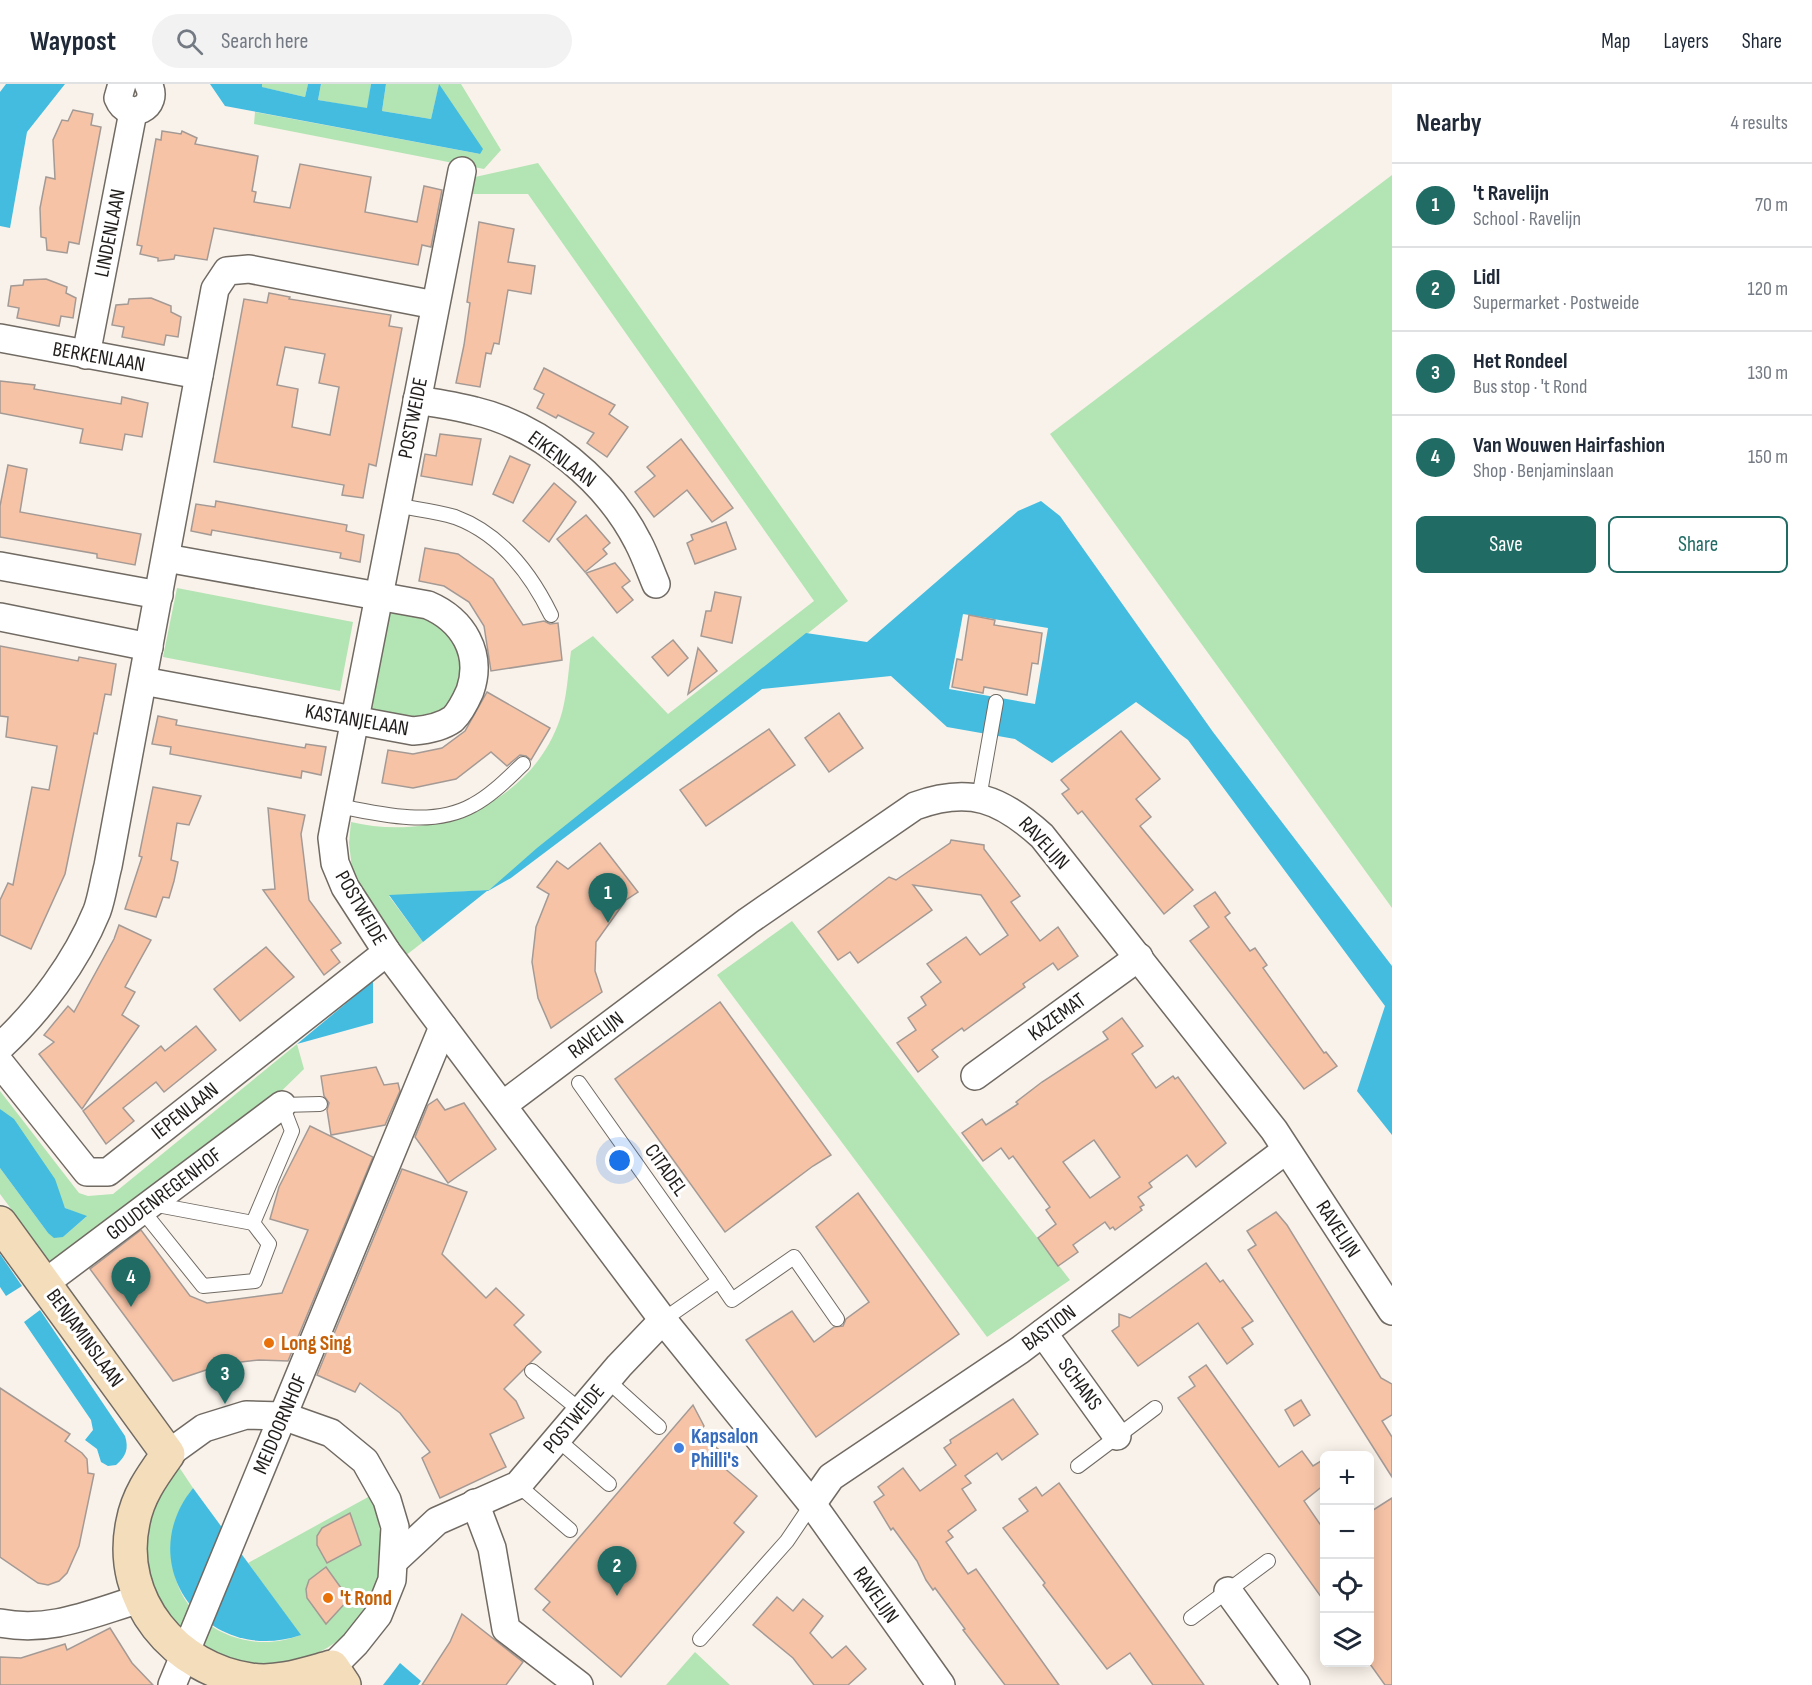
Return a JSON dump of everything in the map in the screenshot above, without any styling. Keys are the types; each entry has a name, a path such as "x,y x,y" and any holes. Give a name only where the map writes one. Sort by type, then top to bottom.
{"street":[{"path":"122,84 118,98 126,109 133,112 147,107 151,100 152,93 148,84"},
{"name":"LINDENLAAN","path":"86,355 133,112"},
{"name":"POSTWEIDE","path":"462,171 332,838 335,863 345,887 387,952 663,1320 813,1504"},
{"path":"0,1047 36,1009 68,966 97,910 108,866 215,289 226,271 249,269 435,305"},
{"name":"BERKENLAAN","path":"0,338 199,375"},
{"name":"EIKENLAAN","path":"417,399 477,411 517,426 570,461 604,492 638,541 656,584"},
{"name":"KASTANJELAAN","path":"142,681 413,731 427,730 453,718 466,700 474,678 473,651 454,619 428,605 166,558"},
{"path":"0,566 159,595"},
{"path":"0,618 149,647"},
{"name":"RAVELIJN","path":"502,1105 748,921 915,806 935,799 958,796 979,798 999,803 1018,814 1042,836 1274,1130 1392,1311"},
{"name":"IEPENLAAN","path":"0,1064 87,1172 108,1172 387,952"},
{"name":"KAZEMAT","path":"975,1077 1139,957"},
{"name":"MEIDOORNHOF","path":"172,1685 443,1027"},
{"name":"GOUDENREGENHOF","path":"39,1286 282,1105"},
{"name":"BASTION","path":"813,1504 831,1478 1043,1333 1286,1150"},
{"name":"BENJAMINSLAAN","path":"0,1223 39,1286 168,1454"},
{"name":"POSTWEIDE","path":"395,1560 437,1521 518,1485 607,1380 663,1320"},
{"name":"SCHANS","path":"1043,1333 1117,1436"},
{"path":"246,1415 284,1416 331,1433 365,1461 387,1500 395,1527 395,1560 392,1580 378,1615 355,1644 338,1676 290,1678 263,1682 218,1673 189,1643 159,1631 140,1599 130,1561 132,1522 145,1485 168,1454 204,1428 246,1415"},
{"path":"475,1503 492,1548 506,1629 579,1685"},
{"name":"RAVELIJN","path":"813,1504 941,1685"},
{"path":"1228,1591 1296,1685"},
{"path":"0,1623 17,1626 51,1626 140,1599"}],"lane":[{"path":"395,506 453,517 497,540 517,560 537,586 551,615"},
{"path":"979,798 996,702"},
{"path":"338,806 406,819 441,815 473,806 523,764"},
{"name":"CITADEL","path":"579,1083 732,1300 794,1257 837,1319"},
{"path":"253,1223 292,1131 282,1105 320,1104"},
{"path":"147,1207 253,1223 269,1245 255,1281 202,1286 147,1207"},
{"path":"663,1320 719,1281"},
{"path":"532,1371 581,1411"},
{"path":"607,1380 659,1427"},
{"path":"1078,1466 1155,1408"},
{"path":"557,1439 609,1484"},
{"path":"518,1485 570,1530"},
{"path":"700,1639 787,1541 813,1504"},
{"path":"1191,1618 1268,1561"}],"green space":[{"path":"262,84 308,84 305,97 261,87"},
{"path":"321,84 371,84 368,109 318,100"},
{"path":"386,84 461,84 501,150 484,169 254,124 255,112 480,154 439,85 431,119 382,111"},
{"path":"538,163 848,601 489,890 389,896 423,942 405,956 353,877 349,843 351,822 383,827 415,826 446,821 476,810 503,794 527,774 546,749 560,719 566,694 571,651 593,636 668,714 814,601 528,194 463,194 466,179"},
{"path":"1392,175 1392,908 1050,434"},
{"path":"177,588 353,622 340,691 163,657"},
{"path":"389,604 438,615 467,661 455,701 433,718 366,717"},
{"path":"792,921 1070,1280 987,1337 717,975"},
{"path":"297,1044 304,1069 260,1112 55,1268 0,1194 0,1168 48,1233 63,1237 86,1217 65,1208 55,1184 0,1109 0,1091 79,1193 88,1196 113,1194"},
{"path":"179,1467 193,1488 185,1501 178,1521 176,1580 184,1598 196,1613 210,1625 226,1634 244,1640 263,1642 300,1635 248,1563 370,1496 379,1524 381,1551 378,1577 370,1602 356,1623 338,1641 314,1655 286,1663 268,1665 241,1664 214,1656 184,1633 170,1617 154,1589 148,1554 152,1514 163,1490"},
{"path":"695,1652 730,1685 666,1685"}],"water":[{"path":"6,84 65,84 27,132 10,228 0,226 0,92"},
{"path":"210,84 262,84 262,87 305,97 308,84 321,84 318,100 367,108 371,84 386,84 382,111 431,119 439,84 483,149 480,154 225,106"},
{"path":"1041,501 1060,516 1213,732 1392,966 1392,1135 1357,1091 1385,1006 1188,740 1136,702 1052,763 1015,739 947,727 891,676 762,689 511,878 488,891 487,891 423,942 389,895 489,890 537,848 806,633 867,642 1018,511","holes":["963,614 1048,628 1035,704 949,689"]},
{"path":"373,981 373,1023 297,1044"},
{"path":"0,1109 14,1119 55,1179 65,1208 87,1216 63,1237 54,1238 48,1233 0,1168"},
{"path":"0,1254 22,1286 6,1296 0,1287"},
{"path":"40,1310 125,1436 126,1452 116,1465 108,1466 101,1462 97,1449 85,1440 93,1430 91,1420 24,1322"},
{"path":"193,1488 301,1635 267,1641 236,1636 209,1623 188,1603 175,1577 170,1548 176,1518"},
{"path":"400,1663 421,1681 418,1685 383,1685"}],"building":[{"path":"73,110 93,114 91,125 101,127 79,244 69,242 67,253 47,250 46,238 41,237 40,208 46,177 55,179 53,140 62,120 68,121"},
{"path":"162,131 181,134 182,131 197,138 195,144 258,156 252,191 256,192 254,202 290,208 300,164 371,177 365,212 417,222 424,186 442,190 431,247 422,245 418,265 214,228 207,260 175,255 174,259 158,261 158,258 140,254 142,246 137,245 156,139 161,140"},
{"path":"479,222 514,229 508,262 535,266 531,294 508,290 499,344 494,343 491,354 486,353 480,387 456,383 470,303 467,302"},
{"path":"46,279 67,287 66,293 76,298 73,318 61,316 59,326 17,318 19,308 8,306 11,286 23,285 24,280"},
{"path":"269,293 290,297 289,299 391,315 389,326 402,328 376,466 369,464 363,498 342,495 344,485 214,462 244,299 267,303","holes":["285,347 325,354 319,383 339,387 330,435 292,427 298,389 277,385"]},
{"path":"151,298 171,306 171,312 181,317 178,337 166,335 164,345 122,337 124,327 112,325 116,305 128,304 129,299"},
{"path":"544,368 615,405 609,414 628,427 607,457 587,443 594,433 558,415 556,418 537,408 544,394 534,389"},
{"path":"0,381 35,385 34,389 121,404 122,397 148,403 142,437 125,434 122,450 80,443 83,429 0,413"},
{"path":"440,434 481,439 472,485 421,476 425,454 436,456"},
{"path":"681,439 733,508 712,522 687,490 654,517 635,492 655,476 647,467"},
{"path":"510,456 530,465 513,503 493,494"},
{"path":"8,465 27,469 20,512 141,534 135,565 97,558 97,554 0,537 0,506"},
{"path":"554,483 576,502 549,542 523,521"},
{"path":"216,501 347,525 346,531 364,535 360,562 340,558 341,553 212,530 211,535 191,531 196,504 215,507"},
{"path":"586,515 610,543 603,549 607,554 585,572 557,539"},
{"path":"726,522 736,549 695,564 687,543 693,540 691,535"},
{"path":"425,548 458,554 493,579 523,625 544,621 550,624 558,623 562,660 491,671 484,626 469,602 444,586 419,581"},
{"path":"615,563 630,581 622,587 633,600 617,613 586,573"},
{"path":"715,592 741,597 732,643 701,636 706,611 711,611"},
{"path":"969,615 995,620 994,625 1042,633 1038,664 1032,663 1027,695 984,687 983,693 952,687 957,659 962,660"},
{"path":"673,640 688,658 668,676 652,657"},
{"path":"0,646 78,661 79,657 116,664 111,695 105,694 97,734 94,733 65,874 31,949 0,935 0,900 8,883 13,885 32,787 49,790 57,746 6,737 8,717 0,716"},
{"path":"698,648 717,671 688,694"},
{"path":"487,692 550,728 531,760 520,755 507,766 491,752 456,779 413,788 382,783 388,750 413,754 442,748 465,731"},
{"path":"839,713 863,748 829,772 805,738"},
{"path":"158,716 177,720 176,725 305,748 306,744 326,747 321,775 302,771 301,778 170,754 171,747 152,744"},
{"path":"769,729 795,765 706,826 680,790"},
{"path":"1121,731 1160,779 1136,799 1151,817 1140,826 1193,890 1164,914 1082,811 1078,814 1062,794 1069,789 1061,780"},
{"path":"153,787 201,796 189,825 177,823 171,860 178,862 174,881 169,898 163,897 156,917 125,909 142,857 139,856"},
{"path":"268,808 305,815 301,834 309,900 341,943 331,950 340,962 324,975 263,890 275,889"},
{"path":"951,840 984,845 984,849 1020,896 1011,902 1040,941 1058,927 1078,956 1058,970 1053,963 1023,984 1025,987 964,1031 962,1028 932,1050 938,1057 918,1072 897,1043 916,1030 908,1018 926,1005 921,997 941,982 927,964 966,937 980,955 1008,935 981,895 913,885 932,910 858,963 850,952 838,960 818,932 889,877 896,880 950,843"},
{"path":"600,843 638,892 626,900 596,942 595,971 602,992 551,1028 538,998 532,962 536,927 549,894 537,887 557,861 568,869"},
{"path":"1215,892 1230,913 1225,917 1250,951 1255,948 1267,965 1263,968 1324,1053 1326,1052 1337,1066 1304,1089 1190,941 1209,927 1194,906"},
{"path":"119,925 151,940 125,987 135,992 122,1015 139,1026 82,1109 39,1054 54,1042 44,1035 68,1006 74,1012 114,939"},
{"path":"266,947 294,977 240,1021 214,989"},
{"path":"720,1002 831,1155 725,1232 615,1079"},
{"path":"1122,1018 1143,1046 1132,1054 1156,1088 1173,1076 1175,1079 1178,1077 1226,1143 1196,1167 1187,1155 1149,1183 1152,1187 1138,1197 1144,1205 1140,1207 1142,1210 1115,1230 1113,1227 1110,1229 1105,1222 1073,1245 1078,1252 1058,1266 1038,1238 1056,1224 1046,1210 1050,1207 1013,1156 1009,1159 1001,1148 983,1161 962,1133 982,1119 986,1125 1018,1104 1016,1102 1042,1082 1108,1039 1103,1032","holes":["1094,1140 1120,1177 1090,1198 1063,1162"]},
{"path":"196,1026 216,1050 164,1092 156,1082 123,1108 134,1121 106,1144 83,1111 161,1046 165,1051"},
{"path":"376,1067 384,1085 398,1083 400,1091 385,1125 331,1135 327,1110 329,1103 324,1096 321,1076"},
{"path":"437,1099 445,1110 464,1103 496,1149 448,1183 415,1137 428,1105"},
{"path":"310,1126 373,1157 288,1361 259,1360 224,1364 173,1381 90,1269 141,1230 190,1296 207,1303 282,1293 308,1230 270,1219 279,1187"},
{"path":"402,1169 467,1192 442,1254 486,1298 496,1288 524,1315 514,1325 541,1352 504,1389 516,1401 524,1418 490,1434 506,1467 440,1498 422,1458 430,1452 400,1413 360,1383 355,1392 317,1375"},
{"path":"858,1193 959,1334 816,1437 746,1340 792,1311 814,1342 834,1327 843,1326 846,1319 869,1302 816,1227"},
{"path":"1276,1212 1287,1225 1381,1378 1392,1384 1392,1415 1382,1421 1392,1437 1392,1477 1248,1250 1256,1245 1247,1231"},
{"path":"1206,1263 1220,1282 1223,1280 1253,1321 1242,1328 1253,1344 1227,1364 1198,1323 1138,1366 1112,1331 1119,1326 1119,1314 1130,1318"},
{"path":"1206,1365 1279,1467 1302,1451 1313,1466 1320,1462 1320,1488 1304,1501 1320,1524 1320,1595 1178,1398 1195,1386 1189,1377"},
{"path":"0,1388 70,1434 65,1441 82,1453 87,1459 88,1473 94,1474 79,1546 67,1573 59,1581 48,1585 38,1583 0,1557"},
{"path":"1013,1399 1038,1434 1002,1460 997,1453 965,1476 971,1483 962,1489 976,1510 948,1531 953,1537 946,1542 968,1574 976,1569 1059,1685 1005,1685 963,1630 965,1629 935,1588 933,1590 917,1561 893,1528 891,1530 874,1502 884,1495 878,1487 903,1468 920,1491 956,1465 944,1448 951,1443 950,1440"},
{"path":"1301,1400 1310,1415 1294,1426 1285,1410"},
{"path":"693,1405 704,1426 699,1433 729,1458 722,1466 757,1496 734,1523 744,1532 621,1677 543,1610 550,1602 535,1589"},
{"path":"1059,1483 1204,1685 1153,1685 1130,1653 1107,1669 1043,1585 1045,1583 1003,1528 1028,1511 1019,1499 1036,1487 1042,1496"},
{"path":"1392,1498 1392,1685 1385,1685 1372,1667 1374,1667 1374,1509"},
{"path":"350,1513 361,1545 327,1563 317,1545 317,1536 322,1528"},
{"name":"'t Rond","path":"326,1567 349,1599 326,1624 307,1598 306,1589 309,1580"},
{"path":"777,1597 793,1611 803,1599 823,1616 810,1633 832,1658 846,1646 866,1669 848,1685 814,1685 793,1658 753,1625"},
{"path":"462,1614 523,1662 506,1685 422,1685 450,1642"},
{"path":"110,1628 132,1663 153,1685 0,1685 0,1657 21,1658 65,1644 67,1650"}],"place":[{"name":"'t Ravelijn","path":"608,923"},
{"name":"Van Wouwen Hairfashion","path":"131,1307"},
{"name":"Long Sing","path":"269,1343"},
{"name":"Het Rondeel","path":"225,1404"},
{"name":"Kapsalon Philli's","path":"679,1448"},
{"name":"Lidl","path":"617,1596"},
{"name":"'t Rond","path":"328,1598"}]}
